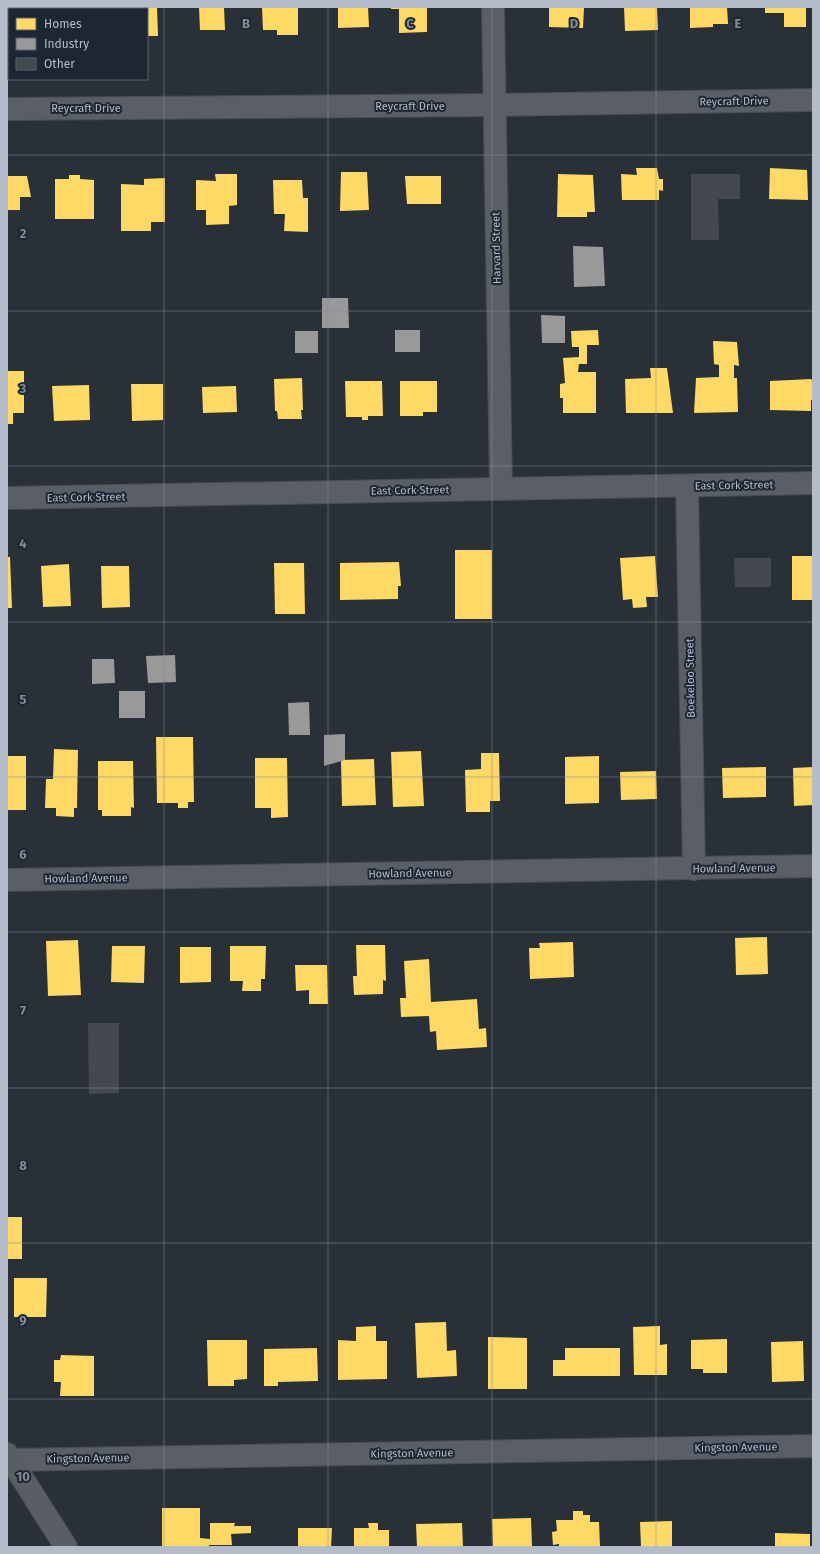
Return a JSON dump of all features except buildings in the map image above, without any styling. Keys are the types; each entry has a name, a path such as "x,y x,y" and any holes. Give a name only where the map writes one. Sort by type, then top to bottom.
{"main road":[{"path":"9,1457 66,1547"}],"street":[{"name":"Harvard Street","path":"493,7 501,488"},
{"name":"Reycraft Drive","path":"7,109 494,105 813,100"},
{"name":"East Cork Street","path":"7,498 501,488 687,487 813,484"},
{"name":"Boekeloo Street","path":"687,487 694,869"},
{"name":"Howland Avenue","path":"7,880 813,866"},
{"name":"Kingston Avenue","path":"9,1457 813,1446"}]}
